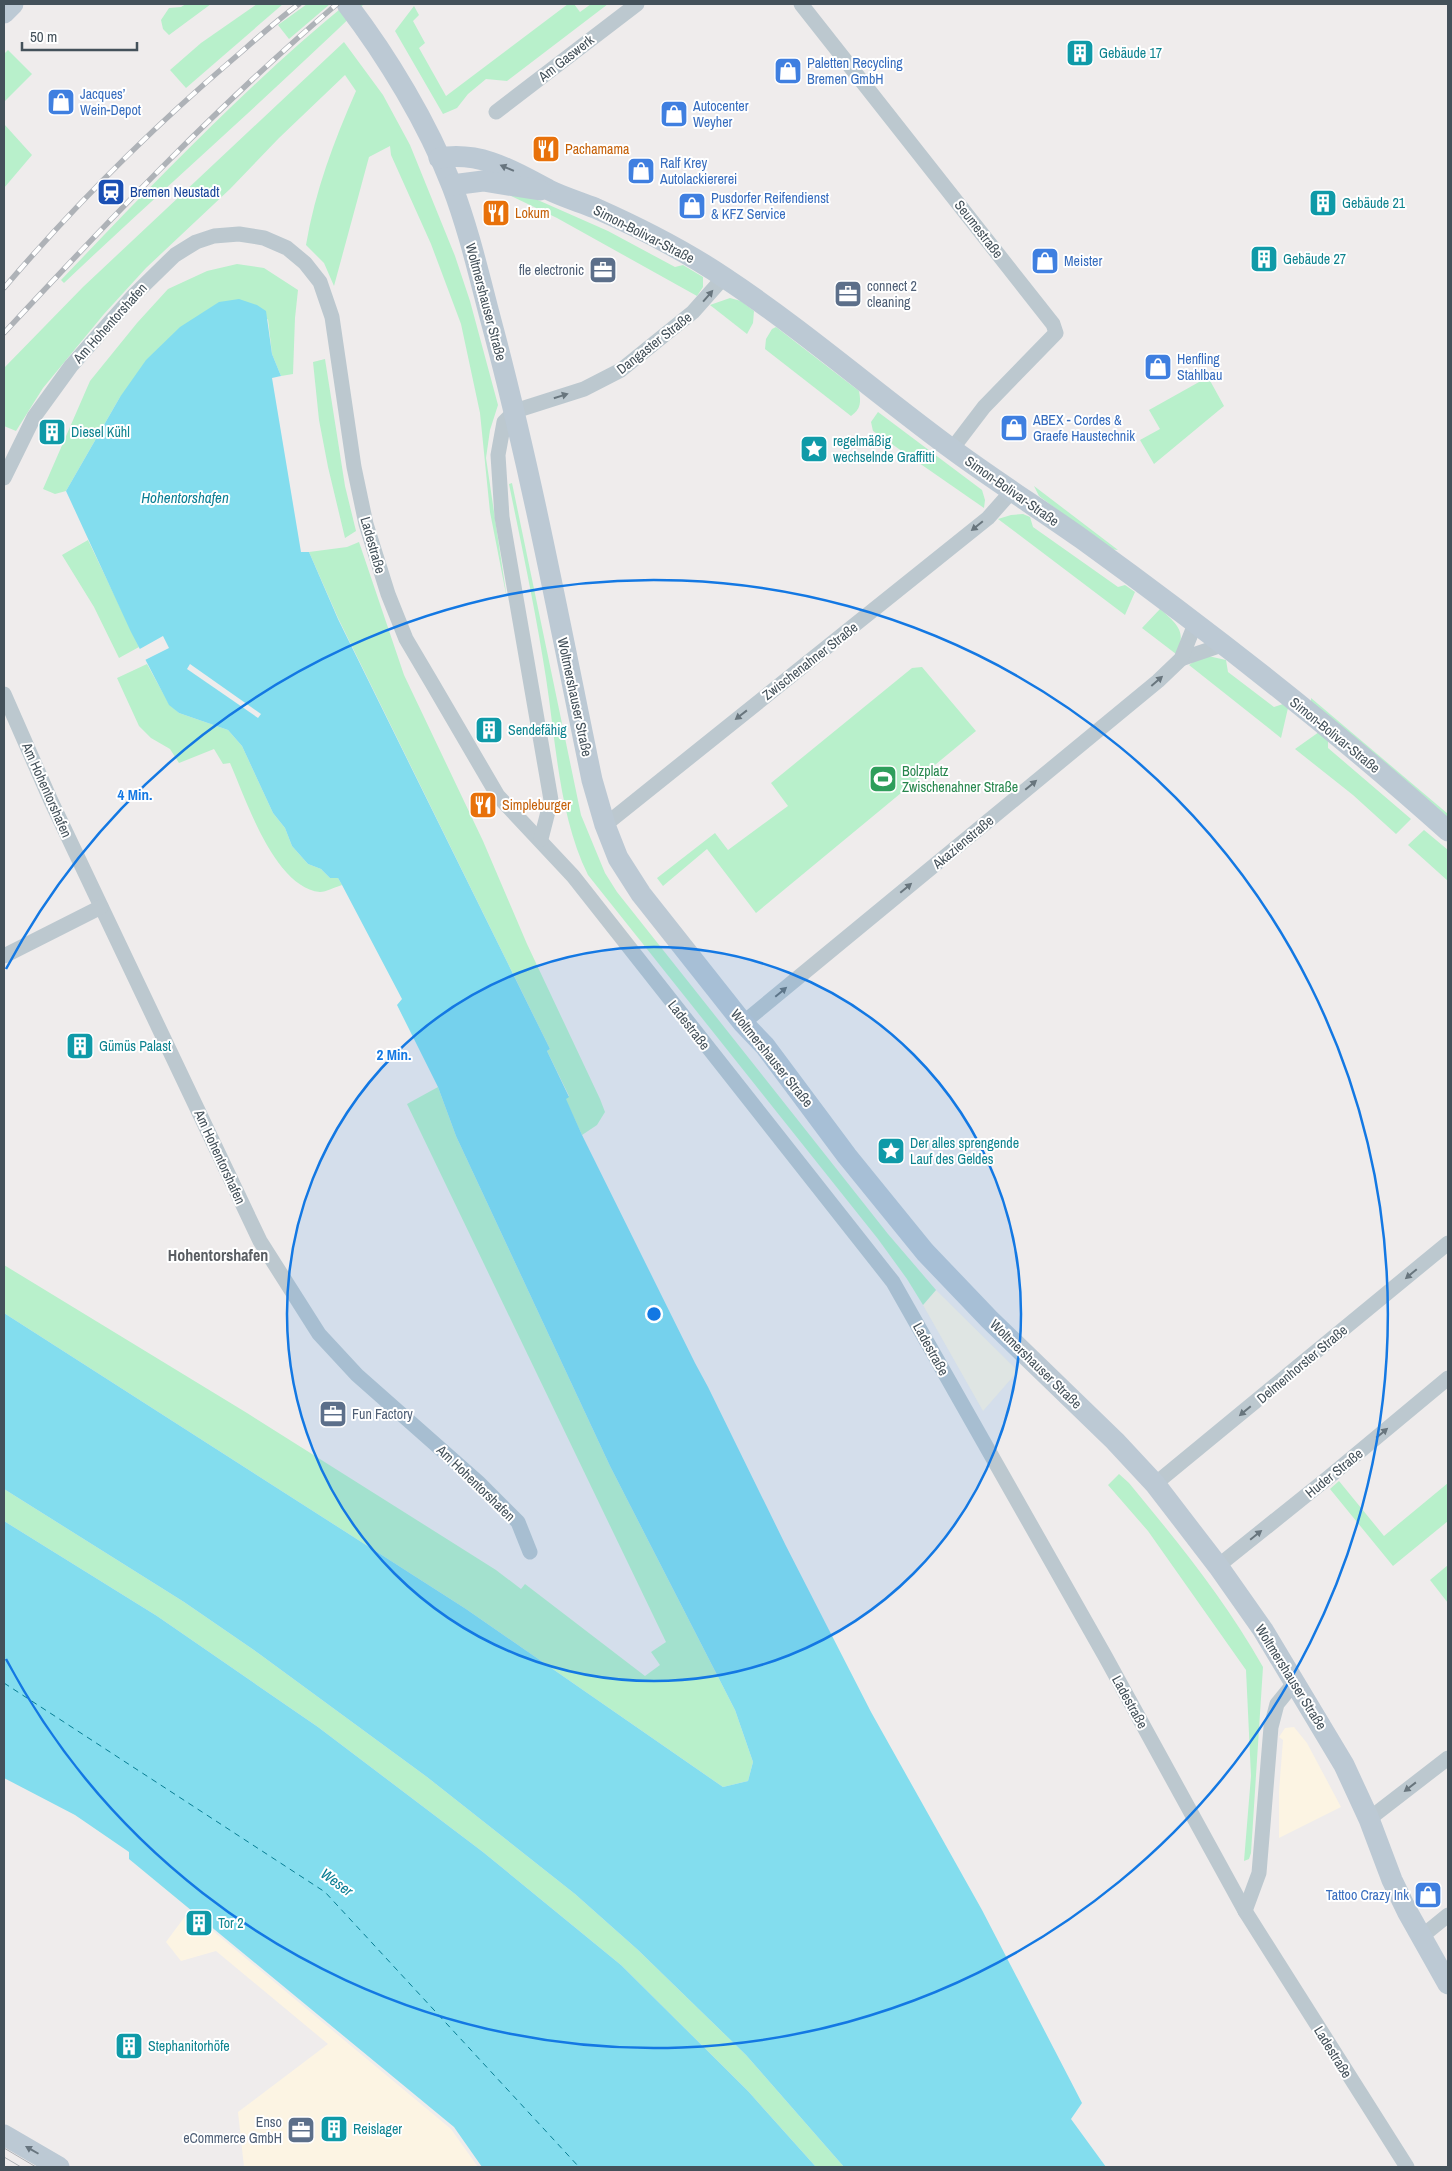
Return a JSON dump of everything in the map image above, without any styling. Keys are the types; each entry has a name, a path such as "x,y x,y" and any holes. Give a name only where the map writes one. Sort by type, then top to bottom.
{"street":[{"path":"4,13 13,4"},
{"name":"Woltmershauser Straße","path":"347,4 365,27 411,102 452,185 515,411 592,780 605,825 618,858 641,894 743,1023 765,1046 847,1156 925,1252 989,1319 1115,1441 1155,1484 1218,1566 1263,1630 1344,1764 1369,1819 1392,1880 1448,1984"},
{"name":"Am Gaswerk","path":"496,112 636,4"},
{"name":"Seumestraße","path":"801,4 1053,324 1056,334 1049,343 984,407 952,448"},
{"name":"Simon-Bolivar-Straße","path":"439,158 453,156 495,163 667,243 724,277 820,345 1011,492 1081,539 1222,644 1395,784 1448,831"},
{"name":"Simon-Bolivar-Straße","path":"452,185 483,181 536,190 550,190"},
{"name":"Am Hohentorshafen","path":"4,478 34,417 71,366 134,295 175,255 196,242 214,236 239,234 264,238"},
{"name":"Ladestraße","path":"264,238 287,248 305,263 320,282 324,291 332,317 352,458 366,524 388,594 406,639 498,796 541,839 579,884 893,1282 1105,1656 1245,1911 1406,2167"},
{"name":"Dangaster Straße","path":"515,411 584,389 621,370 692,312 724,277"},
{"path":"515,411 504,422 498,455 502,517 551,800 541,839"},
{"name":"Zwischenahner Straße","path":"605,825 988,518 1011,492"},
{"name":"Akazienstraße","path":"743,1023 1158,681 1180,659 1195,624"},
{"name":"Akazienstraße","path":"1180,659 1222,644"},
{"name":"Am Hohentorshafen","path":"4,694 51,802 260,1241 292,1294 319,1334 357,1375 478,1482 518,1522 530,1552"},
{"path":"4,956 101,907"},
{"name":"Delmenhorster Straße","path":"1155,1484 1448,1243"},
{"name":"Huder Straße","path":"1218,1566 1448,1378"},
{"path":"1245,1911 1259,1873 1271,1727 1277,1704 1295,1682"},
{"path":"1369,1819 1448,1758"},
{"path":"1421,1937 1448,1915"},
{"path":"4,2134 59,2167"}],"shaded area":[{"path":"936,1290 1018,1371 983,1411 923,1305"},
{"path":"1294,1727 1307,1743 1341,1807 1279,1838 1279,1791 1283,1740 1279,1737 1285,1728"},
{"path":"189,1911 451,2129 478,2167 244,2167 238,2112 328,2044 216,1951 181,1961 166,1942"}],"green space":[{"path":"186,4 211,4 169,35 163,29 161,20 169,8 181,7"},
{"path":"257,4 283,4 186,88 170,70 201,43"},
{"path":"307,4 330,4 289,39 278,25"},
{"path":"346,4 364,4 64,283 61,280 164,173 235,103"},
{"path":"568,4 574,4 580,12 591,4 608,4 507,81 486,79 468,94 457,108 443,114 395,31 414,6 419,15 413,21 425,43 419,48 446,96"},
{"path":"344,42 383,95 410,145 455,256 470,301 498,405 490,430 486,458 507,599 490,512 480,413 461,324 431,244 391,155 390,146 369,157 334,286 324,263 306,245 326,167 356,91 345,75 279,138 230,189 146,268 104,314 43,388 16,431 4,426 4,368 83,287"},
{"path":"8,50 32,74 4,102 4,54"},
{"path":"4,124 32,155 4,188"},
{"path":"507,194 531,197 608,231 675,267 683,265 703,277 703,287 697,296 557,218"},
{"path":"237,264 264,268 298,290 293,374 281,376 272,354 268,319 120,397 66,491 55,494 43,489 90,381 137,323 168,289 207,271"},
{"path":"730,298 741,301 754,311 753,323 747,334 710,305"},
{"path":"776,327 859,391 860,399 857,411 851,416 765,349 766,339 772,329"},
{"path":"325,359 345,486 356,531 345,538 319,420 313,362"},
{"path":"1208,377 1224,406 1154,464 1140,440 1160,429 1149,410"},
{"path":"878,412 982,490 985,500 984,508 873,431 871,422"},
{"path":"512,483 581,815 605,873 617,892 888,1234 936,1290 923,1305 878,1239 588,875 578,852 571,828 560,779 542,654 509,484"},
{"path":"1034,486 1118,550 1109,549 1039,496"},
{"path":"1023,514 1030,517 1033,527 1118,587 1125,585 1135,592 1125,615 998,519"},
{"path":"88,540 139,647 119,658 94,607 62,555"},
{"path":"359,542 404,675 483,841 527,944 605,1112 597,1125 582,1135 565,1098 569,1096 547,1051 550,1049 338,618 309,552 347,547"},
{"path":"1160,609 1178,628 1181,640 1176,654 1142,628"},
{"path":"1208,656 1226,660 1228,672 1274,707 1283,704 1288,708 1281,738 1189,665 1197,659"},
{"path":"147,664 169,704 179,713 228,730 242,746 273,813 285,828 292,846 308,864 321,869 330,878 338,878 342,885 320,892 304,886 289,875 264,839 230,763 223,764 214,749 179,763 170,749 151,738 139,726 117,678"},
{"path":"922,667 976,731 756,913 707,849 663,886 657,878 715,833 728,850 788,806 771,783 912,668"},
{"path":"1311,698 1448,814 1448,820 1311,703"},
{"path":"1319,732 1328,738 1328,748 1411,819 1396,834 1353,795 1295,749"},
{"path":"1424,830 1448,850 1448,881 1408,845"},
{"path":"438,1087 456,1136 610,1466 735,1710 753,1762 748,1781 723,1787 466,1609 4,1313 4,1265 247,1413 496,1570 521,1589 525,1584 645,1676 660,1665 651,1652 666,1642 407,1104"},
{"path":"1119,1474 1129,1483 1200,1572 1249,1643 1263,1667 1251,1853 1249,1859 1244,1861 1251,1776 1246,1670 1148,1531 1108,1485"},
{"path":"1339,1481 1384,1536 1448,1483 1448,1521 1393,1566 1330,1489"},
{"path":"4,1489 184,1602 258,1653 427,1777 575,1894 638,1950 746,2055 844,2167 816,2167 748,2091 621,1965 483,1852 318,1727 157,1616 4,1521"},
{"path":"1448,1565 1448,1603 1430,1580"}],"water":[{"path":"239,299 257,305 266,311 272,354 281,376 272,378 301,552 309,552 338,619 550,1049 547,1051 569,1097 566,1099 582,1135 786,1546 871,1712 982,1910 1082,2103 1071,2119 1106,2167 844,2167 746,2055 638,1950 575,1894 427,1777 258,1653 184,1602 4,1489 4,1313 466,1609 723,1787 748,1781 753,1762 735,1710 610,1466 456,1136 438,1087 397,1005 402,999 342,885 338,878 330,878 321,869 308,864 292,846 285,828 273,813 242,746 228,730 179,713 169,705 131,632 66,491 120,397 146,360 180,327 219,302"},
{"name":"Weser","path":"4,1521 157,1616 318,1727 483,1852 621,1965 748,2091 816,2167 482,2167 454,2127 129,1859 129,1852 75,1815 4,1778"}],"pier":[{"path":"163,636 169,648 143,661 138,650"},
{"path":"190,664 261,714 258,718 187,669"}],"ferry route":[{"path":"4,1683 325,1892 579,2167"}],"tram line":[{"path":"4,2148 36,2167"},
{"path":"4,2157 21,2167"}],"railway":[{"path":"4,288 85,198 142,141 265,31 299,4"},
{"path":"4,333 125,205 207,122 337,4"}],"place":[{"name":"Gebäude 17","path":"1080,53"},
{"name":"Paletten Recycling Bremen GmbH","path":"788,71"},
{"name":"Jacques’ Wein-Depot","path":"61,102"},
{"name":"Autocenter Weyher","path":"674,114"},
{"name":"Pachamama","path":"546,149"},
{"name":"Ralf Krey Autolackiererei","path":"641,171"},
{"name":"Bremen Neustadt","path":"111,192"},
{"name":"Gebäude 21","path":"1323,203"},
{"name":"Pusdorfer Reifendienst & KFZ Service","path":"692,206"},
{"name":"Lokum","path":"496,213"},
{"name":"Gebäude 27","path":"1264,259"},
{"name":"Meister","path":"1045,261"},
{"name":"fle electronic","path":"603,270"},
{"name":"connect 2 cleaning","path":"848,294"},
{"name":"Henfling Stahlbau","path":"1158,367"},
{"name":"ABEX - Cordes & Graefe Haustechnik","path":"1014,428"},
{"name":"Diesel Kühl","path":"52,432"},
{"name":"regelmäßig wechselnde Graffitti","path":"814,449"},
{"name":"Sendefähig","path":"489,730"},
{"name":"Bolzplatz Zwischenahner Straße","path":"883,779"},
{"name":"Simpleburger","path":"483,805"},
{"name":"Gümüs Palast","path":"80,1046"},
{"name":"Der alles sprengende Lauf des Geldes","path":"891,1151"},
{"name":"Fun Factory","path":"333,1414"},
{"name":"Tattoo Crazy Ink","path":"1428,1895"},
{"name":"Tor 2","path":"199,1923"},
{"name":"Stephanitorhöfe","path":"129,2046"},
{"name":"Reislager","path":"334,2129"},
{"name":"Enso eCommerce GmbH","path":"301,2130"}],"district":[{"name":"Hohentorshafen","path":"218,1255"}]}
